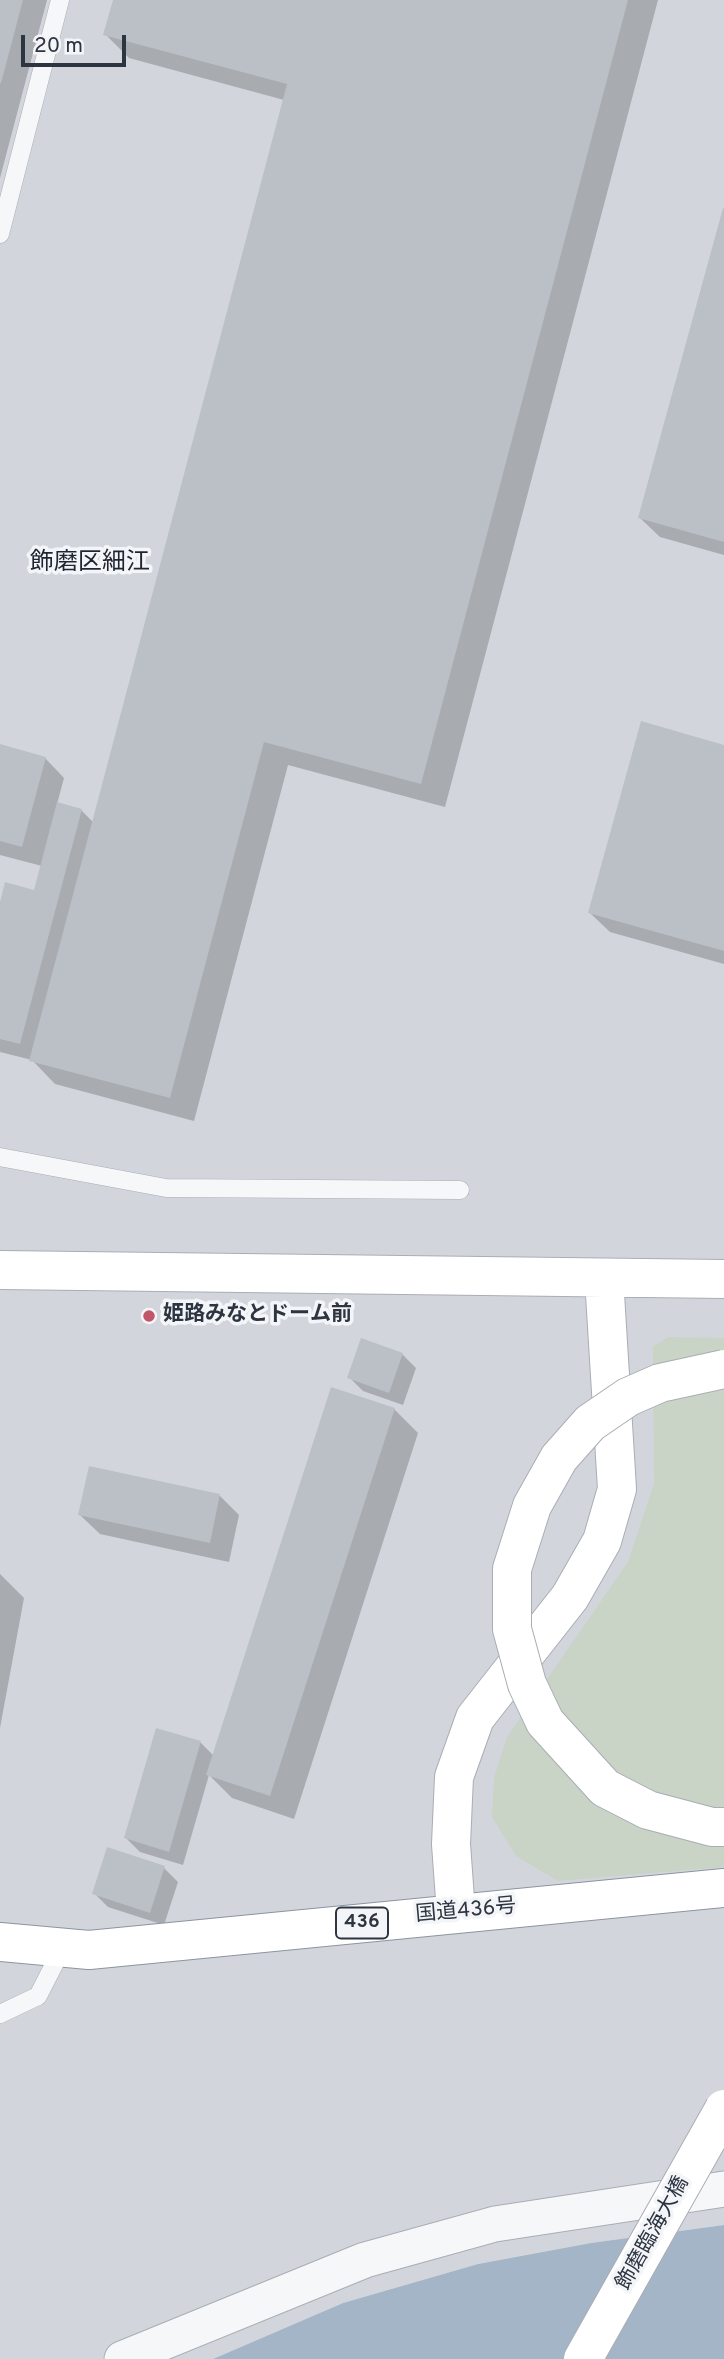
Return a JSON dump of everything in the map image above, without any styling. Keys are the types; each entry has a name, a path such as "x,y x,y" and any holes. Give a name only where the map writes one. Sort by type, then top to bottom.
{"main road":[{"path":"0,1270 724,1279"},
{"path":"456,1913 452,1844 454,1777 475,1718 570,1597 602,1541 617,1489 604,1278"},
{"path":"724,1369 660,1383 628,1398 590,1423 559,1458 532,1506 512,1569 512,1629 527,1684 545,1722 605,1788 648,1810 712,1828 724,1827"},
{"name":"国道436号","path":"0,1942 89,1950 724,1888"},
{"name":"飾磨臨海大橋","path":"583,2359 724,2109"}],"street":[{"path":"122,2359 365,2260 495,2224 724,2189"}],"lane":[{"path":"0,234 60,0"},
{"path":"0,1157 166,1188 460,1190"},
{"path":"0,2014 38,1996 63,1947"}],"shaded area":[{"path":"0,0 724,0 724,2225 591,2243 478,2264 343,2303 213,2359 0,2359"},
{"path":"668,1337 724,1338 724,1867 558,1881 516,1856 492,1817 494,1778 507,1737 628,1562 654,1484 653,1347"}],"water":[{"path":"724,2225 724,2359 213,2359 343,2303 478,2264 591,2243"}],"building":[{"path":"0,0 23,0 1,83 0,83"},
{"path":"113,0 628,0 421,784 264,742 170,1098 29,1061 287,84 103,35"},
{"path":"724,208 724,542 638,518"},
{"path":"641,721 724,745 724,951 588,913"},
{"path":"0,744 46,757 22,847 0,841"},
{"path":"57,802 82,809 20,1044 0,1039 0,902 5,882 34,890"},
{"path":"361,1338 403,1353 389,1393 347,1378"},
{"path":"331,1387 395,1408 270,1796 206,1775"},
{"path":"89,1466 220,1494 210,1543 78,1515"},
{"path":"156,1728 201,1741 169,1852 124,1838"},
{"path":"107,1847 165,1866 150,1913 92,1894"}],"place":[{"name":"姫路みなとドーム前","path":"149,1316"}],"district":[{"name":"飾磨区細江","path":"90,564"}]}
